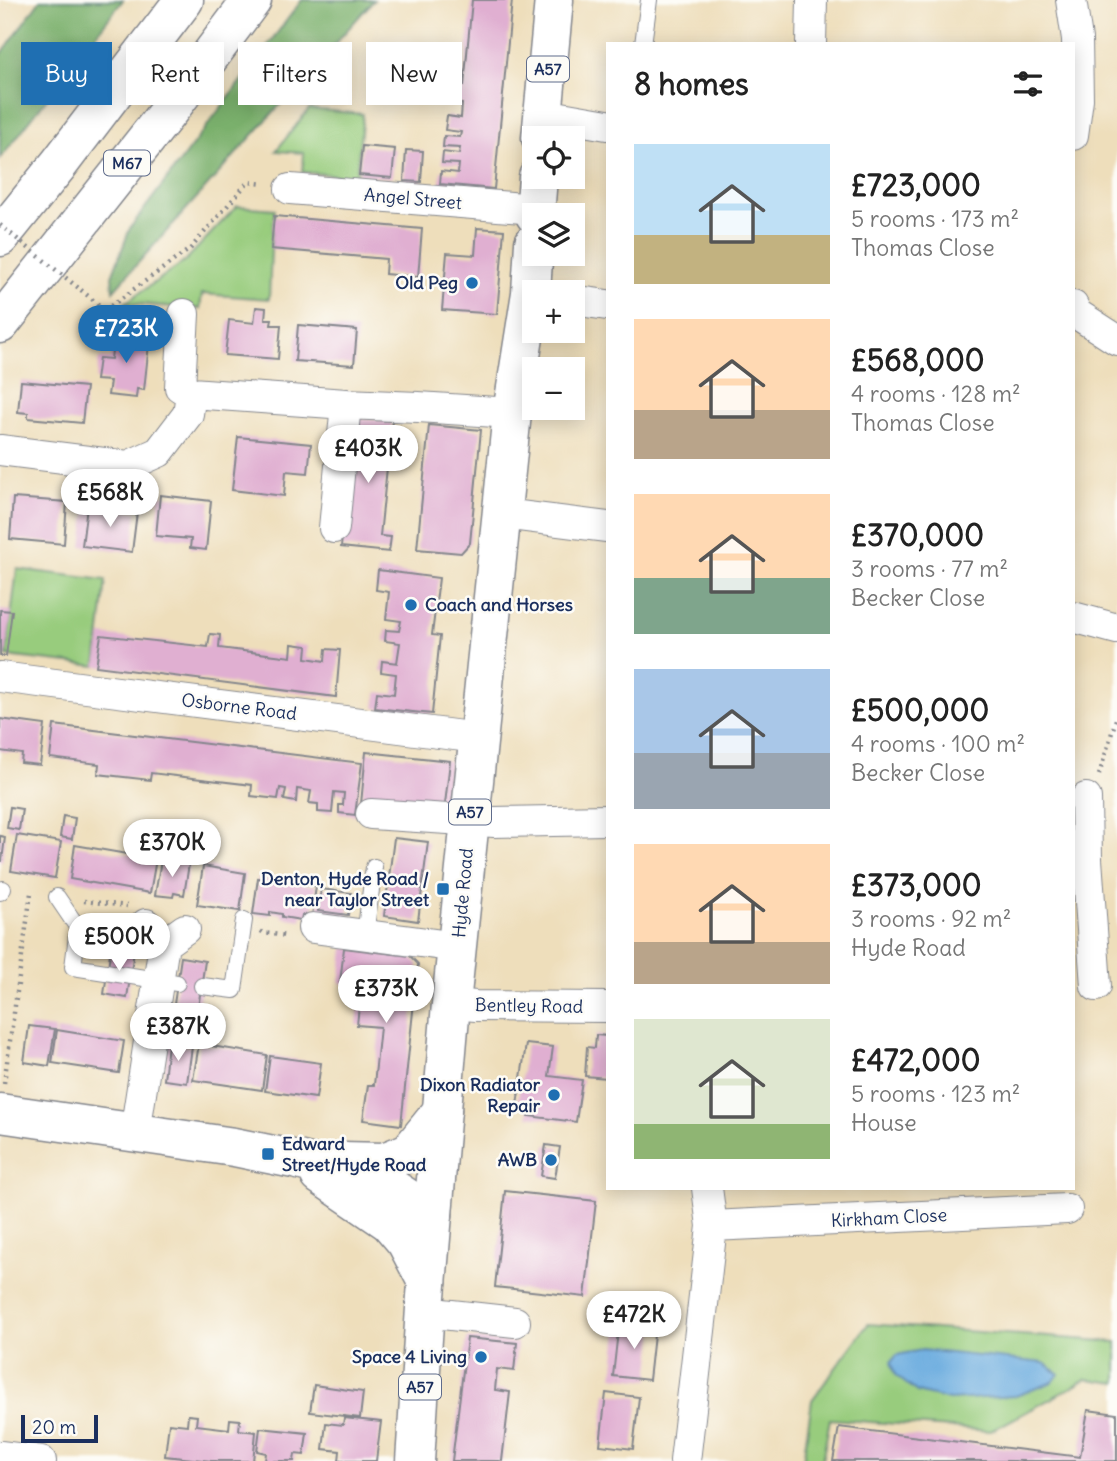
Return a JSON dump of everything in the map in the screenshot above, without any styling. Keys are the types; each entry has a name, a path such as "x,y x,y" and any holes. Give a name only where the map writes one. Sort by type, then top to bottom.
{"main road":[{"path":"0,237 60,164 184,0"},
{"name":"M67","path":"0,324 171,108 252,0"},
{"name":"A57","path":"542,126 554,0"},
{"name":"Hyde Road","path":"415,1461 451,1004 512,413 524,343"},
{"path":"1,1103 135,1133 234,1147 298,1160 376,1180 433,1215"},
{"path":"298,1160 384,1162 409,1152 442,1111"},
{"path":"298,1160 389,1222 406,1242 426,1297"}],"street":[{"path":"811,0 811,42"},
{"path":"1071,0 1077,39 1079,99 1075,123"},
{"path":"542,126 606,125"},
{"name":"Angel Street","path":"290,189 522,210"},
{"path":"585,302 606,305"},
{"path":"1075,310 1117,340"},
{"path":"184,314 180,387 191,393 512,413"},
{"path":"0,437 128,466 159,452 188,414 191,393"},
{"path":"334,528 346,404"},
{"path":"503,514 606,527"},
{"path":"1075,618 1117,629"},
{"name":"Osborne Road","path":"0,677 478,738"},
{"path":"1086,798 1095,986"},
{"path":"371,814 494,822 606,820"},
{"path":"313,929 458,947"},
{"path":"135,1133 168,981 165,932"},
{"name":"Bentley Road","path":"451,1004 606,1007"},
{"path":"685,1461 712,1226 707,1190"},
{"name":"Kirkham Close","path":"712,1226 1067,1209"},
{"path":"426,1297 515,1322"},
{"path":"0,1456 41,1461"}],"lane":[{"path":"643,42 649,0"},
{"path":"365,935 374,867"},
{"path":"57,897 78,928 73,967 168,981"},
{"path":"202,986 234,990 244,920"}],"path":[{"path":"105,310 190,249 248,182 290,189"},
{"path":"0,225 105,310 184,314"},
{"path":"1086,798 1100,774 1117,716"},
{"path":"1,1103 31,893"}],"green space":[{"path":"40,0 123,0 91,42 21,42 21,105 42,105 0,159 0,56"},
{"path":"302,0 374,0 336,42 270,42"},
{"path":"238,85 238,105 280,105 113,291 112,276 130,228"},
{"path":"309,109 363,114 356,177 302,172 304,153 276,151"},
{"path":"237,206 275,209 269,299 202,294 200,309 125,303 184,262"},
{"path":"17,569 106,580 96,666 6,656"},
{"path":"868,1324 1117,1342 1117,1383 1087,1379 991,1431 830,1419 822,1461 803,1461 812,1400","holes":["1044,1363 1053,1371 917,1392"]}],"water":[{"path":"922,1350 1044,1363 1059,1374 1053,1382 1016,1396 949,1400 917,1392 895,1375 891,1362 897,1355"}],"building":[{"path":"472,0 512,0 494,189 440,184 441,171 458,173 459,164 442,163 443,152 459,154 460,148 443,147 444,136 460,137 461,132 445,130 447,116 461,118"},
{"path":"362,146 395,149 392,178 359,175"},
{"path":"406,150 423,151 421,182 404,181"},
{"path":"274,216 422,229 418,277 385,274 386,259 271,249"},
{"name":"Old Peg","path":"477,228 504,230 497,314 442,310 447,253 475,255"},
{"path":"256,307 266,308 265,319 272,319 271,325 281,325 278,359 225,355 229,320 254,323"},
{"path":"298,325 357,330 354,365 295,361"},
{"path":"114,332 150,335 144,390 137,389 136,398 108,395 110,381 96,380 99,358 111,359"},
{"path":"21,381 86,387 82,423 28,418 28,413 18,412"},
{"path":"354,418 392,421 390,436 405,437 404,449 389,448 380,536 391,537 389,552 341,547"},
{"path":"429,425 481,430 470,543 461,553 417,549"},
{"path":"238,437 311,444 308,473 286,471 284,496 232,490"},
{"path":"160,495 211,501 206,550 190,548 191,539 156,536"},
{"path":"13,498 67,502 64,544 10,539"},
{"path":"87,506 137,512 132,552 82,546"},
{"path":"378,570 439,578 432,635 440,636 432,714 375,708 377,692 394,694 396,674 381,672 382,661 397,663 400,643 385,641 386,630 399,631 401,621 386,619 389,592 376,590"},
{"path":"0,610 12,611 6,656 0,656"},
{"path":"210,634 220,635 219,648 291,657 292,644 307,646 306,658 325,661 326,649 340,650 336,697 96,666 101,635 208,647"},
{"path":"0,719 45,725 40,765 21,763 22,754 0,751"},
{"path":"54,725 362,763 355,815 339,813 344,793 334,792 332,813 318,812 318,804 309,803 311,791 297,789 296,802 284,800 286,789 280,788 278,799 251,796 252,785 151,773 150,780 98,774 99,764 50,758"},
{"path":"366,752 450,761 444,813 361,804"},
{"path":"10,807 22,809 19,830 7,828"},
{"path":"63,816 75,818 72,839 60,837"},
{"path":"17,835 61,842 55,878 11,871"},
{"path":"0,836 5,837 2,861 0,861"},
{"path":"194,838 206,840 202,861 191,860"},
{"path":"394,838 428,842 418,921 384,916"},
{"path":"75,845 156,859 150,893 70,879"},
{"path":"161,860 189,864 184,895 155,895"},
{"path":"203,866 245,873 240,911 197,905"},
{"path":"258,878 316,886 312,916 302,915 301,920 270,912 270,916 253,914"},
{"path":"321,889 351,893 348,915 318,911"},
{"path":"111,947 134,951 127,998 104,994"},
{"path":"344,948 410,956 418,964 401,1125 363,1120 368,1085 374,1085 380,1027 357,1025 359,1006 378,1009 381,988 340,983"},
{"path":"181,957 205,961 198,1008 174,1004"},
{"path":"29,1026 55,1029 49,1066 24,1062"},
{"path":"57,1030 124,1041 119,1073 52,1063"},
{"path":"596,1035 606,1036 606,1078 585,1076 587,1047 595,1048"},
{"path":"168,1044 192,1047 187,1083 164,1080"},
{"path":"199,1044 267,1055 262,1090 193,1080"},
{"path":"526,1044 553,1047 549,1076 582,1080 576,1122 528,1116 529,1107 517,1105"},
{"path":"270,1056 321,1063 316,1098 265,1091"},
{"path":"546,1145 560,1147 555,1178 541,1176"},
{"path":"505,1191 596,1201 585,1297 495,1287"},
{"path":"619,1322 655,1326 649,1380 613,1376"},
{"path":"467,1338 517,1343 514,1371 497,1369 495,1390 510,1392 502,1461 452,1461"},
{"path":"314,1385 363,1392 360,1418 310,1412"},
{"path":"606,1393 639,1397 633,1449 600,1445"},
{"path":"1088,1410 1117,1414 1117,1461 833,1461 839,1427 1080,1457"},
{"path":"188,1415 197,1416 196,1425 229,1429 230,1419 240,1420 239,1430 256,1432 253,1461 211,1461 165,1456 169,1423 187,1425"},
{"path":"344,1418 381,1422 376,1461 339,1461 340,1451 323,1449 326,1423 343,1425"},
{"path":"260,1428 307,1433 304,1455 295,1454 294,1461 265,1461 266,1453 257,1451"}],"place":[{"name":"Old Peg","path":"472,283"},
{"name":"Coach and Horses","path":"411,605"},
{"name":"Denton, Hyde Road / near Taylor Street","path":"443,889"},
{"name":"Dixon Radiator Repair","path":"554,1095"},
{"name":"Edward Street/Hyde Road","path":"268,1154"},
{"name":"AWB","path":"551,1160"},
{"name":"Space 4 Living","path":"481,1357"}]}
